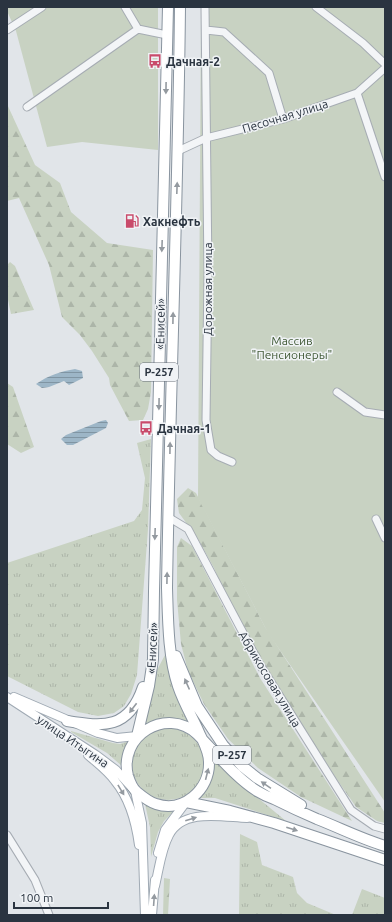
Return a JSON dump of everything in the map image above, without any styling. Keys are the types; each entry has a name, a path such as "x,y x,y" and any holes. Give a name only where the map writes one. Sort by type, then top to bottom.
{"highway":[{"name":"«Енисей»","path":"135,791 129,780 126,761 128,752 137,736 149,686 153,659 161,252 168,7"},
{"name":"«Енисей»","path":"168,617 168,517 178,150 180,7"},
{"name":"Р-257","path":"135,791 146,800 156,804 168,806 186,802 196,795 202,788 209,770 208,751 183,698 173,670 168,617"},
{"name":"Р-257","path":"168,617 177,660 186,681 197,706 223,745 242,766 268,786 303,807 362,837"},
{"path":"66,721 93,725 107,724 117,721 129,713 139,699 153,659"},
{"name":"«Енисей»","path":"137,736 146,729 157,724 170,723 182,726 193,731 230,769 256,791 300,812 385,846"},
{"name":"Р-257","path":"186,802 230,811 385,860"}],"main road":[{"name":"улица Итыгина","path":"7,695 66,721 98,733 117,738 137,736"},
{"name":"улица Итыгина","path":"7,695 96,755 116,770 135,791"},
{"path":"63,734 116,781 125,797 135,822 144,879"},
{"path":"135,791 142,823 145,915"},
{"path":"152,915 160,842 165,830 186,802"},
{"path":"155,886 164,848 169,835 180,823 196,817 209,816 260,820"}],"street":[{"path":"7,30 42,7"},
{"path":"125,7 138,29"},
{"name":"Дорожная улица","path":"205,7 208,282 206,420 211,450 218,456 232,462"},
{"path":"316,7 363,43 385,64"},
{"path":"27,107 138,29 167,35"},
{"path":"206,30 224,32 269,73 283,119"},
{"name":"Песочная улица","path":"178,150 206,138 283,119 357,93 385,68"},
{"path":"357,93 385,177"},
{"path":"337,392 365,412 385,415"},
{"name":"Абрикосовая улица","path":"168,517 188,529 259,664 351,810 374,826 385,828"},
{"path":"376,519 385,538"},
{"path":"7,836 35,880 49,915"}],"green space":[{"path":"7,7 158,7 158,150 82,142 47,147 16,31 7,11"},
{"name":"Массив \"Пенсионеры\"","path":"201,7 385,7 385,802 268,633 198,498"},
{"path":"7,104 35,165 60,183 71,212 107,243 153,250 151,392 148,409 143,420 129,421 110,385 109,378 92,351 80,335 62,317 49,265 19,198 7,201"},
{"path":"10,262 15,266 34,310 11,314 7,295 7,265"},
{"path":"7,383 13,387 34,447 21,453 7,444"},
{"path":"151,439 148,529 137,675 131,694 124,706 114,713 98,716 78,712 7,676 7,563 134,521 142,510 145,478 137,443"},
{"path":"188,488 196,493 265,627 385,813 385,823 377,821 356,807 327,765 263,664 198,539 179,513 177,499"},
{"path":"181,538 192,546 260,678 352,821 301,797 258,768 228,739 204,704 188,671 181,644 177,600 177,547"},
{"path":"165,655 172,681 192,726 158,720 145,725 157,670"},
{"path":"168,728 188,734 198,744 204,764 198,784 188,794 168,800 148,794 138,784 132,764 138,744 148,734"},
{"path":"71,731 113,743 120,744 129,741 123,767 107,753"},
{"path":"213,755 231,776 286,821 215,798 199,798 207,787 211,778"},
{"path":"145,804 175,810 164,821 158,832 151,857 150,827"},
{"path":"240,834 257,842 262,865 293,877 297,893 307,903 336,915 239,915"},
{"path":"164,878 170,879 168,915 163,915"},
{"path":"362,889 385,898 385,915 352,915"}],"water":[{"path":"75,369 82,371 83,378 69,385 64,381 42,388 36,384 55,374"},
{"path":"106,420 108,423 106,428 73,445 67,445 61,439 66,435"}],"place":[{"name":"Дачная-2","path":"155,61"},
{"name":"Хакнефть","path":"132,221"},
{"name":"Дачная-1","path":"146,428"}]}
